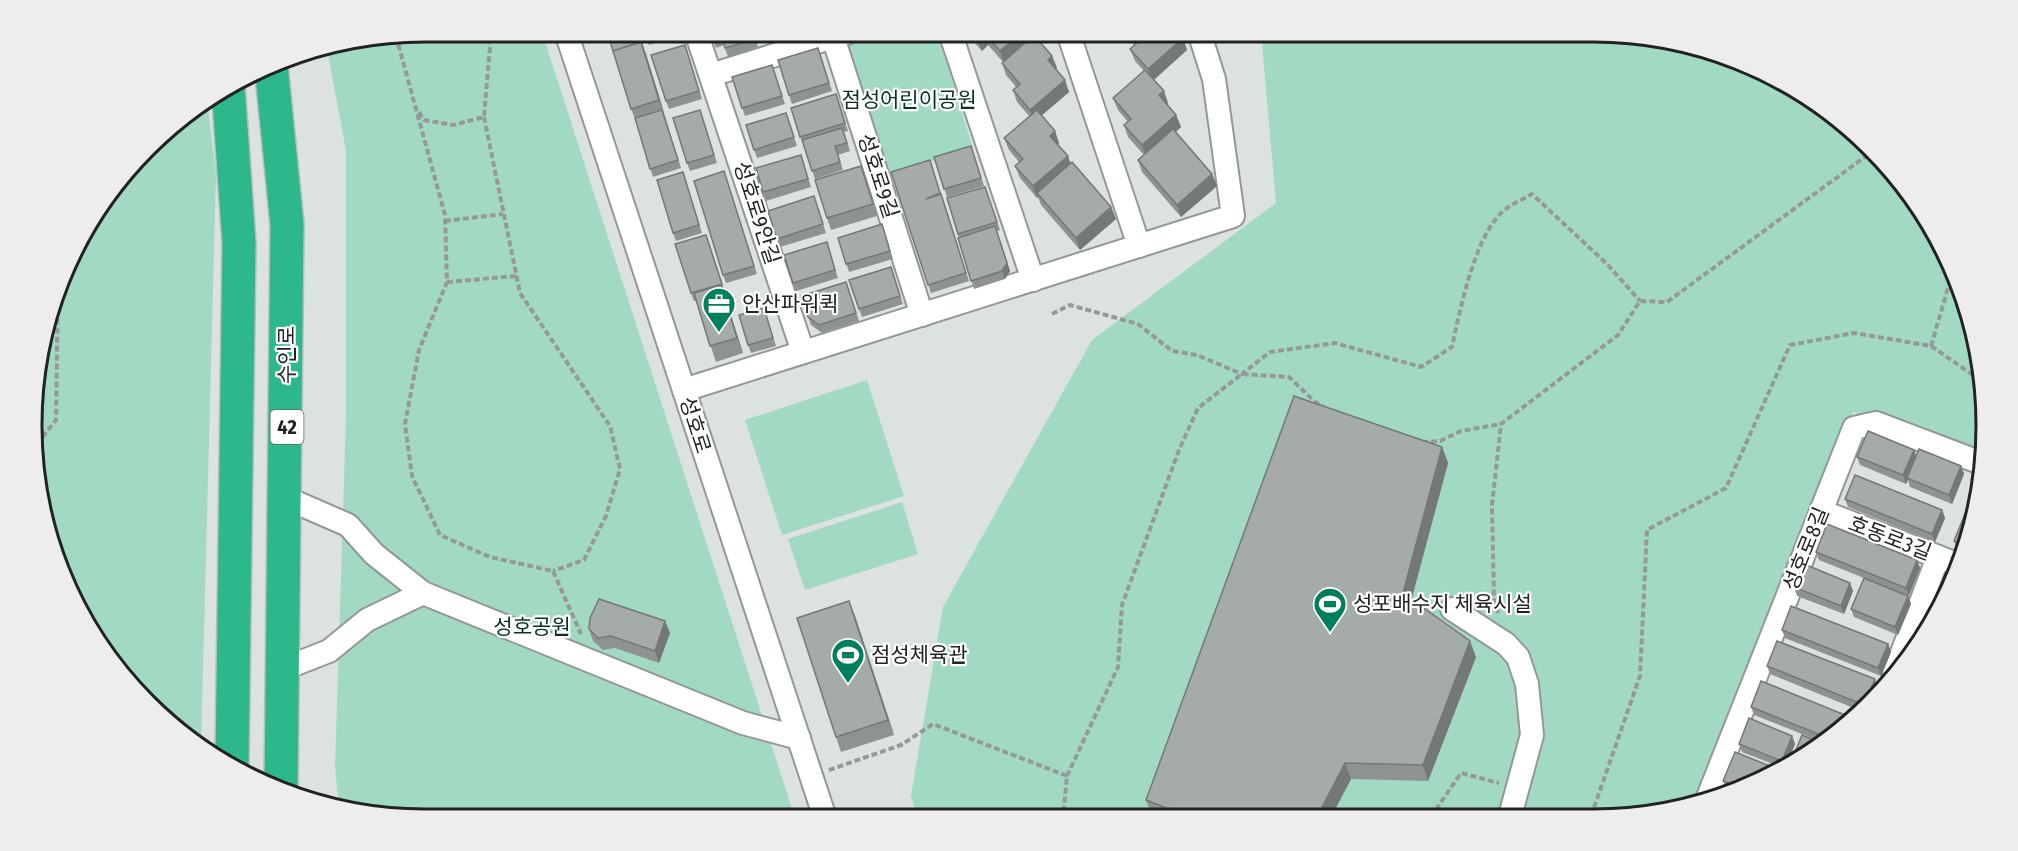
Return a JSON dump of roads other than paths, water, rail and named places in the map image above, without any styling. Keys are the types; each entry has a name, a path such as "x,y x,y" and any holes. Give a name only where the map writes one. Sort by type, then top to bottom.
{"highway":[{"name":"수인로","path":"272,74 287,224 286,498 281,642 283,669 281,781"},
{"path":"229,96 239,243 232,757"}],"street":[{"name":"성호로","path":"569,42 822,809"},
{"name":"성호로9안길","path":"699,42 803,352"},
{"path":"711,75 816,42"},
{"name":"성호로9길","path":"843,42 922,315"},
{"path":"953,42 1033,280"},
{"path":"1071,42 1139,246"},
{"path":"684,390 1233,216 1214,79 1202,42"},
{"name":"성호로8길","path":"1711,791 1854,428 1876,423 1974,460"},
{"path":"286,498 348,525 374,554 423,593 742,723 799,738"},
{"name":"호동로3길","path":"1821,511 1951,562"},
{"path":"1903,651 1938,557"},
{"path":"283,669 329,651 367,620 423,593"},
{"path":"1452,609 1506,644 1518,657 1532,713 1532,735 1511,809"}],"place":[{"name":"안산파워퀵","path":"719,333"},
{"name":"성포배수지 체육시설","path":"1330,633"},
{"name":"점성체육관","path":"848,684"}],"park label":[{"name":"점성어린이공원","path":"909,100"},
{"name":"성호공원","path":"532,627"}]}
